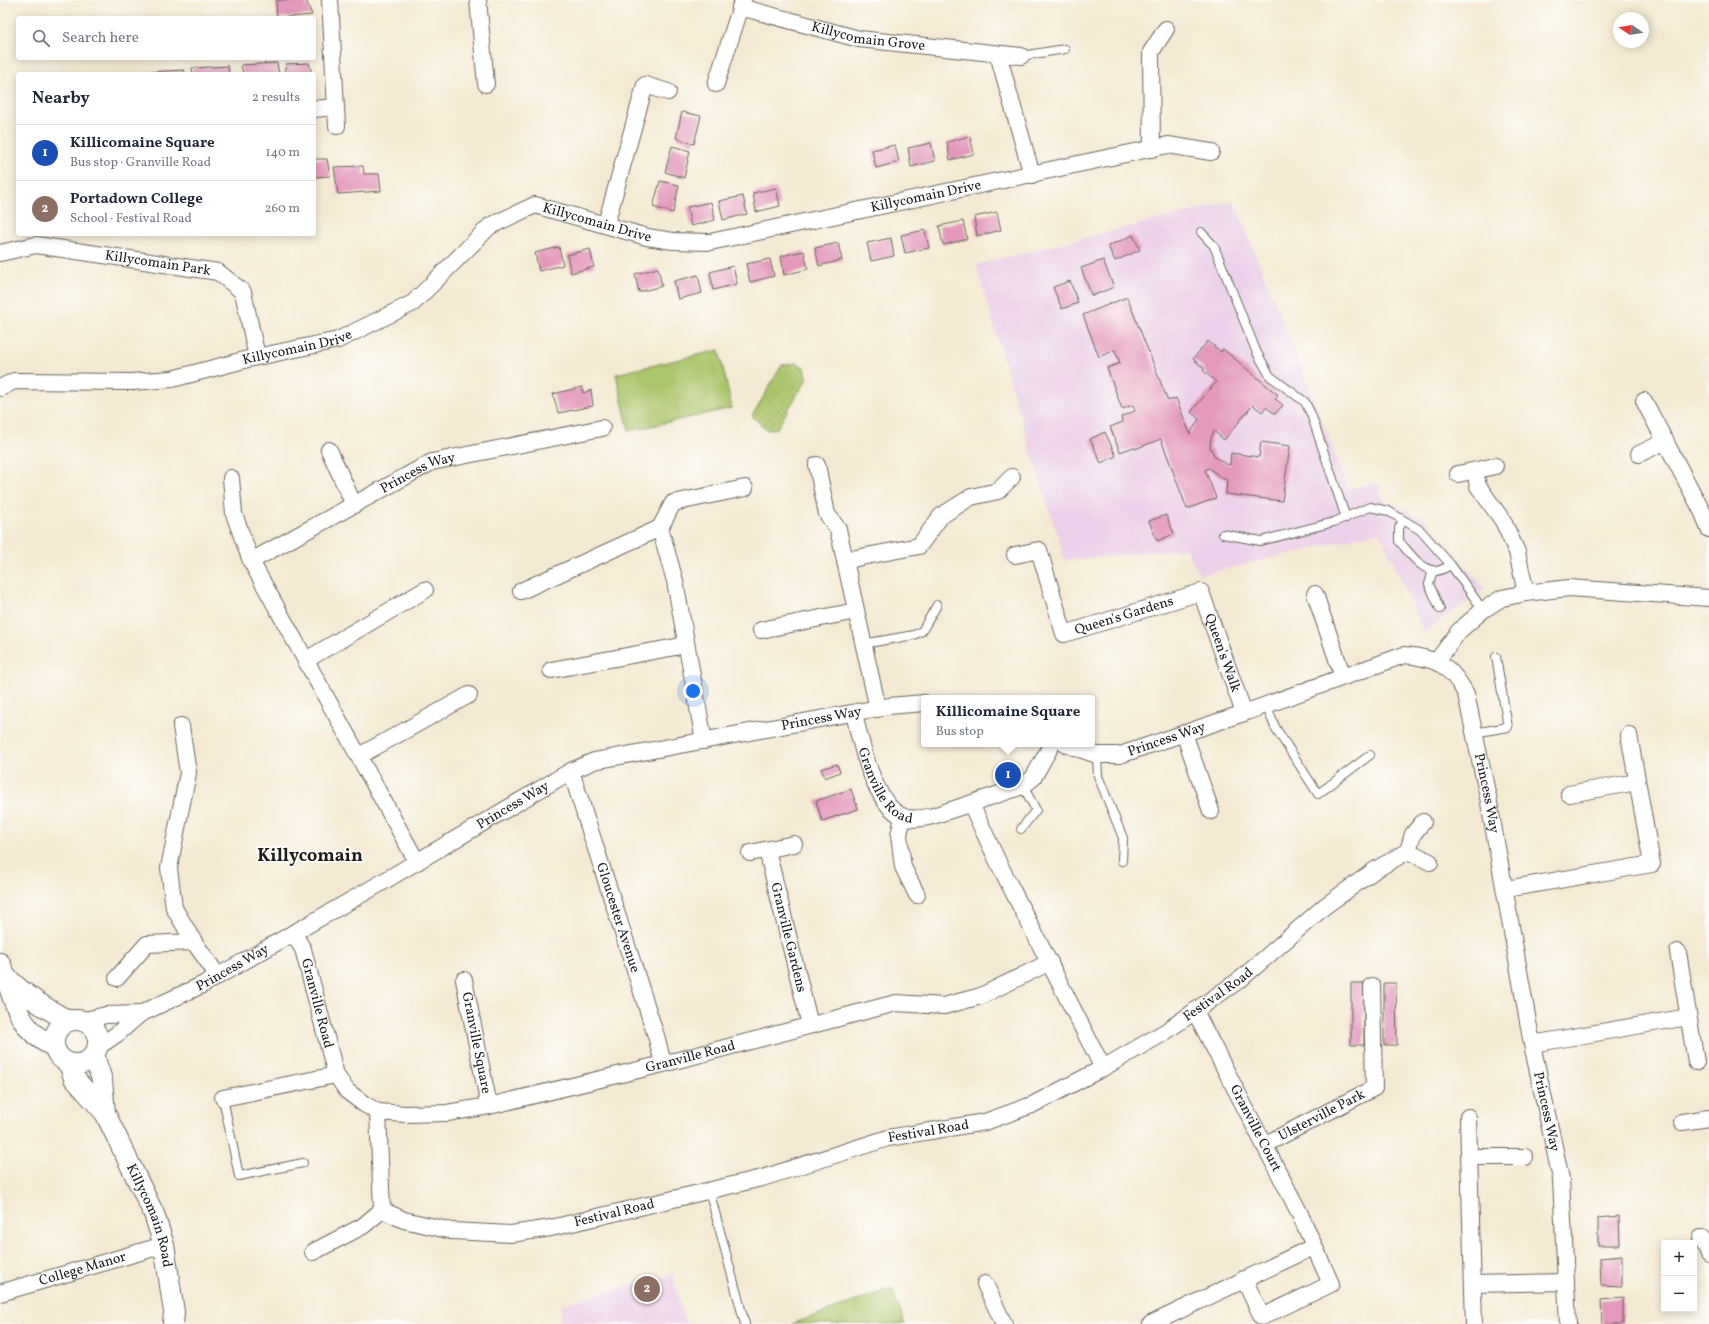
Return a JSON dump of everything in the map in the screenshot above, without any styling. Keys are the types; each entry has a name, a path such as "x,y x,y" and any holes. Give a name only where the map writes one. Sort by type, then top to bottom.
{"street":[{"path":"330,0 337,126"},
{"path":"478,0 486,84"},
{"name":"Killycomain Grove","path":"716,84 742,4 859,39 1021,56"},
{"path":"1152,148 1151,52 1166,29"},
{"path":"998,54 1032,175"},
{"path":"606,224 645,85 668,92"},
{"path":"316,109 335,108"},
{"name":"Killycomain Drive","path":"0,388 14,381 131,382 172,379 257,357 338,340 413,303 490,226 535,206 660,239 673,241 710,242 1168,145 1211,152"},
{"name":"Killycomain Park","path":"0,253 36,245 218,272 243,292 257,357"},
{"path":"1644,401 1703,513 1709,529"},
{"name":"Princess Way","path":"251,562 432,462 602,428"},
{"path":"1639,454 1666,441"},
{"path":"329,450 354,505"},
{"path":"817,465 826,514 838,529 878,709"},
{"path":"1458,474 1495,466"},
{"path":"1475,471 1478,486 1503,521 1517,552 1526,593"},
{"path":"845,562 856,558 919,546 940,516 971,497 998,491 1012,477"},
{"path":"231,478 234,514 251,562 417,862"},
{"path":"521,591 660,528 673,503 745,488"},
{"path":"660,528 675,581 704,742"},
{"name":"Queen's Gardens","path":"1015,555 1039,550 1064,634 1201,592"},
{"path":"1437,661 1459,631 1483,610 1502,598 1526,593 1569,588 1709,598"},
{"path":"306,660 425,590"},
{"name":"Queen's Walk","path":"1201,592 1244,713"},
{"path":"1315,594 1343,677"},
{"path":"761,630 856,611"},
{"path":"551,670 686,645"},
{"name":"Princess Way","path":"1074,747 1097,755 1120,755 1244,713 1404,655 1426,657 1437,661 1458,679 1466,694 1506,889 1532,1044 1561,1179 1568,1324"},
{"path":"359,756 469,696"},
{"name":"Princess Way","path":"96,1051 140,1014 218,976 417,862 571,771 594,761 704,742 854,713 921,703"},
{"name":"Granville Road","path":"854,713 860,742 882,799 892,810 903,817 917,819 932,816 1023,786 1032,778 1050,747"},
{"path":"181,726 188,774 169,868 174,908 194,942 218,976"},
{"path":"1184,733 1211,811"},
{"path":"1506,889 1652,864 1629,735"},
{"name":"Gloucester Avenue","path":"571,771 657,1039 663,1064"},
{"path":"1569,794 1637,782"},
{"path":"971,804 999,864 1103,1068"},
{"path":"903,817 900,835 903,867 917,895"},
{"path":"1423,822 1413,834 1408,851 1430,862"},
{"path":"750,853 794,844"},
{"name":"Granville Gardens","path":"767,850 810,1024"},
{"name":"Festival Road","path":"382,1210 404,1220 452,1231 511,1234 551,1228 762,1178 888,1138 985,1122 1032,1105 1103,1068 1165,1032 1242,978 1324,906 1375,870 1408,851"},
{"name":"Granville Road","path":"293,933 303,949 336,1076 347,1091 364,1104 378,1112 406,1114 447,1113 489,1106 663,1064 810,1024 896,1003 944,1006 981,996 1050,962"},
{"path":"117,978 147,944 194,942"},
{"path":"1678,952 1696,1062"},
{"path":"3,970 20,991 35,1002 75,1021 87,1023 96,1033 96,1051 83,1064 69,1064 59,1058 53,1046 55,1034 58,1028 75,1021"},
{"path":"3,970 16,1009 30,1030 40,1040 53,1046"},
{"name":"Granville Square","path":"464,980 489,1106"},
{"name":"Ulsterville Park","path":"1264,1145 1374,1088 1372,986"},
{"name":"Granville Court","path":"1195,1011 1299,1212 1313,1247 1331,1284 1262,1317 1244,1279"},
{"name":"Princess Way","path":"75,1021 106,1015 140,1014"},
{"path":"1532,1044 1688,1017"},
{"name":"Killycomain Road","path":"96,1051 102,1080 106,1113"},
{"name":"Killycomain Road","path":"69,1064 74,1078 106,1113 154,1214 164,1244 174,1312 173,1324"},
{"path":"223,1098 336,1076"},
{"path":"313,1252 363,1226 382,1210 378,1112"},
{"path":"1468,1117 1474,1324"},
{"path":"1682,1122 1709,1118"},
{"path":"1470,1157 1525,1157"},
{"path":"1701,1238 1709,1253"},
{"name":"College Manor","path":"0,1292 164,1244"},
{"path":"1151,1324 1313,1247"},
{"path":"1473,1284 1566,1282"},
{"path":"985,1284 1004,1324"}],"lane":[{"path":"1021,56 1065,49"},
{"path":"1201,232 1214,246 1257,353 1270,376 1305,402 1311,414 1346,518"},
{"path":"1223,534 1261,541 1334,522 1370,507 1388,511 1420,530 1451,565 1483,610"},
{"path":"1403,520 1399,528 1399,541 1414,558 1427,568 1437,571 1451,565"},
{"path":"1433,570 1429,584 1440,609"},
{"path":"863,644 914,635 922,631 937,605"},
{"path":"1474,733 1508,727 1496,658"},
{"path":"1266,705 1275,727 1318,794 1370,755"},
{"path":"1097,755 1098,776 1123,838 1122,861"},
{"path":"1021,829 1036,810 1023,786"},
{"path":"223,1098 239,1176 303,1163"},
{"path":"709,1190 745,1324"}],"shaded area":[{"path":"1234,201 1309,386 1348,488 1379,483 1383,501 1424,518 1485,589 1424,632 1380,532 1200,575 1186,549 1065,560 1028,442 976,265"},
{"path":"672,1274 686,1324 559,1324 562,1304"}],"green space":[{"path":"719,350 732,408 629,431 616,374"},
{"path":"797,363 804,367 807,379 777,428 767,430 752,416 782,365"},
{"path":"892,1288 905,1324 792,1324"}],"building":[{"path":"306,0 312,15 277,16 276,1"},
{"path":"277,63 279,72 243,72 241,65"},
{"path":"309,63 311,72 284,72 286,64"},
{"path":"228,66 229,72 193,72 192,68"},
{"path":"184,70 184,72 148,72"},
{"path":"682,112 701,116 694,144 676,138"},
{"path":"970,136 974,154 950,160 947,142"},
{"path":"931,143 935,161 911,167 908,148"},
{"path":"895,145 899,162 876,168 872,150"},
{"path":"672,146 690,151 684,178 665,172"},
{"path":"316,159 327,159 330,176 316,177"},
{"path":"363,166 364,174 379,174 381,191 338,194 334,167"},
{"path":"660,181 679,185 673,213 653,207"},
{"path":"776,188 780,206 756,212 753,193"},
{"path":"743,196 747,214 723,220 719,201"},
{"path":"711,202 715,220 691,226 687,207"},
{"path":"997,212 1001,230 977,236 974,217"},
{"path":"963,221 967,239 943,245 939,226"},
{"path":"925,230 929,248 905,253 901,235"},
{"path":"1133,235 1140,250 1115,261 1108,246"},
{"path":"891,238 894,256 871,261 867,243"},
{"path":"838,243 842,260 819,266 815,248"},
{"path":"559,247 563,265 539,271 535,253"},
{"path":"590,249 594,267 571,273 567,255"},
{"path":"804,251 808,269 784,275 781,256"},
{"path":"770,259 774,276 750,282 746,264"},
{"path":"1103,260 1114,287 1092,296 1081,268"},
{"path":"733,266 737,284 713,290 710,272"},
{"path":"658,268 662,286 639,292 635,274"},
{"path":"698,275 702,293 678,299 674,281"},
{"path":"1070,281 1078,303 1062,309 1053,287"},
{"path":"1127,297 1168,401 1176,398 1190,434 1199,419 1191,412 1216,382 1203,370 1204,368 1193,359 1208,341 1221,352 1223,349 1278,395 1275,399 1283,405 1275,414 1266,407 1262,412 1253,405 1224,440 1214,431 1211,438 1210,447 1215,457 1230,465 1231,453 1259,457 1261,442 1290,446 1282,501 1226,494 1227,480 1220,477 1209,468 1205,470 1216,498 1187,509 1161,439 1135,449 1134,447 1120,452 1110,427 1123,422 1121,417 1135,411 1133,405 1122,409 1107,368 1120,363 1115,350 1099,357 1083,315"},
{"path":"582,387 583,393 591,390 593,406 558,413 553,394"},
{"path":"1105,432 1116,456 1101,463 1090,439"},
{"path":"1166,515 1174,534 1157,541 1149,521"},
{"path":"837,764 840,772 825,778 821,769"},
{"path":"851,789 858,809 822,821 816,801"},
{"path":"1351,983 1364,983 1364,1045 1351,1045"},
{"path":"1384,983 1396,983 1397,1045 1384,1045"},
{"path":"1619,1216 1620,1245 1598,1245 1598,1218"},
{"path":"1622,1256 1622,1286 1601,1285 1600,1258"},
{"path":"1623,1298 1623,1324 1602,1324 1601,1300"}],"place":[{"name":"Killicomaine Square","path":"1008,775"},
{"name":"Portadown College","path":"647,1289"}],"district":[{"name":"Killycomain","path":"310,856"}]}
